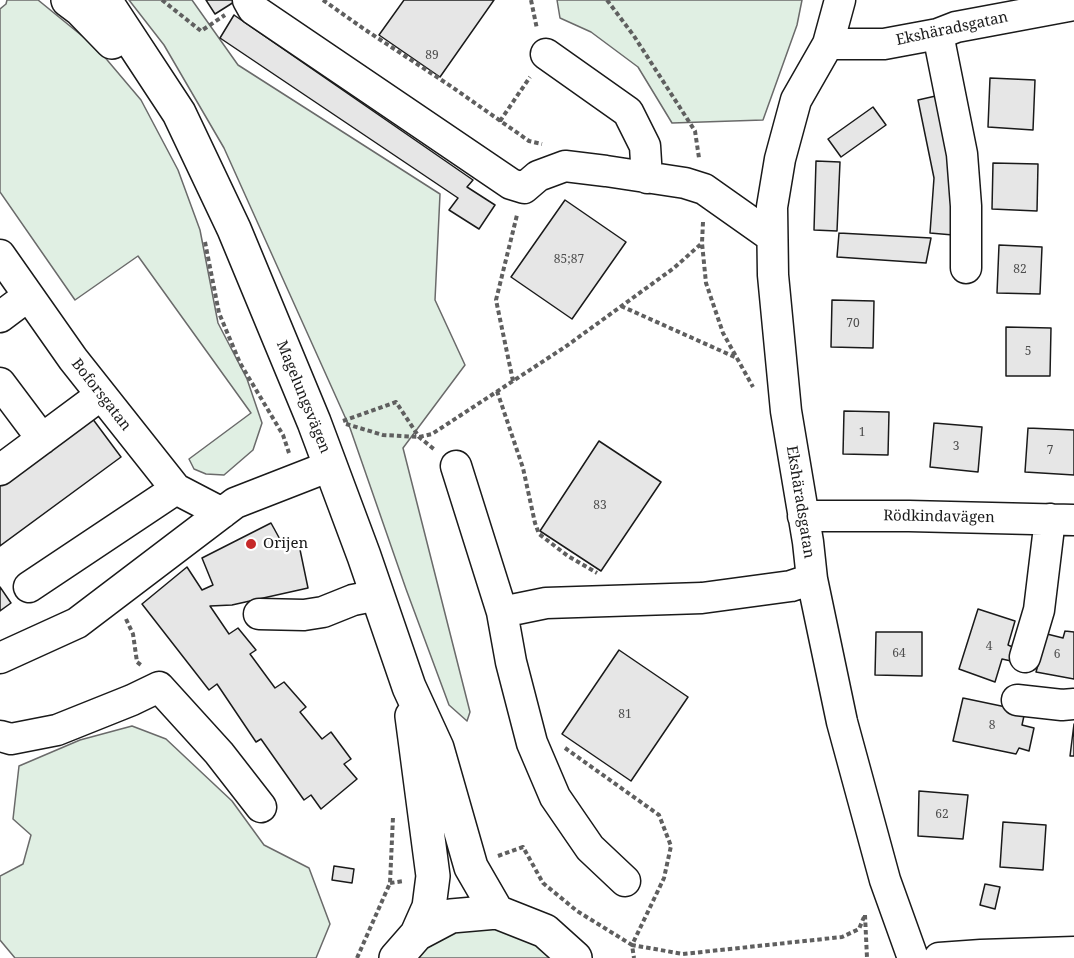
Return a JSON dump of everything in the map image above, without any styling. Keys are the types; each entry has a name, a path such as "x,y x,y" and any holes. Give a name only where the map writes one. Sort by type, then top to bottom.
{"main road":[{"name":"Magelungsvägen","path":"68,0 80,9 179,113"},
{"name":"Magelungsvägen","path":"102,0 110,8 179,113 234,229 330,466 409,687 437,748 471,867 497,912"},
{"name":"Magelungsvägen","path":"409,687 415,750 433,876 429,907 417,933"},
{"path":"396,958 417,933 451,916 497,912 545,931 575,958"}],"street":[{"name":"Ekshäradsgatan","path":"840,0 828,44 796,100 780,159 772,207 772,275 786,411 813,579 842,722 885,880 913,958"},
{"path":"251,4 511,184 524,188 538,176 565,166 685,183 704,189 772,237"},
{"name":"Ekshäradsgatan","path":"828,44 884,44 938,34 956,27 1074,5"},
{"path":"938,34 962,154 966,206 966,268"},
{"path":"546,54 628,112 645,146 647,177"},
{"name":"Boforsgatan","path":"0,255 73,359 176,489 222,513"},
{"path":"0,317 28,296"},
{"path":"0,383 42,439"},
{"path":"0,470 101,395"},
{"path":"0,658 77,622 235,503 330,466"},
{"path":"456,466 502,612 511,662 532,743 555,797 590,848 625,881"},
{"path":"29,587 176,489"},
{"name":"Rödkindavägen","path":"803,516 1062,519"},
{"path":"1025,657 1062,519"},
{"path":"502,612 546,603 702,598 791,586 813,579"},
{"path":"259,614 304,615 323,612 353,600 378,595"},
{"path":"0,736 11,739 57,730 159,687 219,753 261,807"},
{"path":"1017,700 1062,705 1074,704"},
{"path":"939,958 1074,952"}],"path":[{"path":"162,0 201,31 236,8 251,4"},
{"path":"323,0 529,141 550,145"},
{"path":"607,0 634,36 695,130 704,189 702,243 706,283 723,333 755,391"},
{"path":"500,121 546,54"},
{"path":"513,381 496,300 524,188"},
{"path":"419,437 396,402 340,422 383,435 419,437 432,434 565,346 674,268 702,243"},
{"path":"621,306 738,358"},
{"path":"497,391 523,468 539,534 568,556 605,577"},
{"path":"124,615 133,634 137,662 143,668"},
{"path":"532,743 565,748 659,815 671,846 664,878 632,945 634,958"},
{"path":"523,847 543,883 577,911 632,945 683,954 842,937 859,929 865,914"},
{"path":"866,907 867,958"}],"green space":[{"path":"7,0 38,0 97,48 141,100 178,170 200,230 218,323 247,379 262,423 253,450 224,475 206,474 194,469 189,459 251,413 138,256 75,300 0,192 0,9"},
{"path":"129,0 192,0 238,65 440,194 435,300 465,365 403,448 470,712 467,721 449,705 350,428 224,148 164,45"},
{"path":"557,0 802,0 797,25 763,120 672,123 638,67 591,32 560,18"},
{"path":"132,726 166,739 232,801 264,845 309,868 330,924 316,958 15,958 0,940 0,876 23,864 31,835 13,819 19,766 80,740"},
{"path":"500,926 524,934 554,958 410,958 450,931"}],"building":[{"path":"206,0 233,0 234,2 215,14"},
{"path":"404,0 494,0 440,77 379,35"},
{"path":"234,15 473,180 467,187 495,205 479,229 449,210 458,198 220,38"},
{"path":"990,78 1035,80 1033,130 988,127"},
{"path":"940,95 957,174 953,235 930,233 934,178 918,100"},
{"path":"873,107 886,125 841,157 828,139"},
{"path":"816,161 840,162 837,231 814,230"},
{"path":"993,163 1038,164 1037,211 992,209"},
{"path":"565,200 626,242 572,319 511,277"},
{"path":"839,233 931,238 926,263 837,257"},
{"path":"999,245 1042,247 1040,294 997,293"},
{"path":"832,300 874,301 873,348 831,347"},
{"path":"1006,327 1051,328 1050,376 1006,376"},
{"path":"844,411 889,412 888,455 843,454"},
{"path":"92,418 121,457 0,546 0,486"},
{"path":"934,423 982,427 978,472 930,467"},
{"path":"1028,428 1074,430 1074,475 1025,472"},
{"path":"599,441 661,482 601,571 540,531"},
{"path":"271,523 282,543 298,540 308,588 232,605 210,606 229,634 238,628 256,650 250,654 275,688 284,682 306,707 300,712 322,739 331,732 351,759 344,764 357,779 321,809 311,795 304,800 261,739 256,742 217,684 209,690 142,604 187,567 202,590 213,585 202,558"},
{"path":"0,587 11,603 0,611"},
{"path":"978,609 1015,621 1008,645 1015,648 1011,661 1002,659 995,682 959,669"},
{"path":"1065,631 1074,632 1074,679 1036,672 1047,634 1063,638"},
{"path":"876,632 922,632 922,676 875,675"},
{"path":"619,650 688,697 631,781 562,734"},
{"path":"963,698 1025,711 1022,725 1034,728 1029,751 1019,748 1016,754 953,741"},
{"path":"1074,724 1074,756 1070,756"},
{"path":"919,791 968,795 963,839 918,836"},
{"path":"1003,822 1046,825 1043,870 1000,867"},
{"path":"334,866 354,869 352,883 332,880"},
{"path":"985,884 1000,887 995,909 980,905"}],"place":[{"name":"Orijen","path":"251,544"}]}
